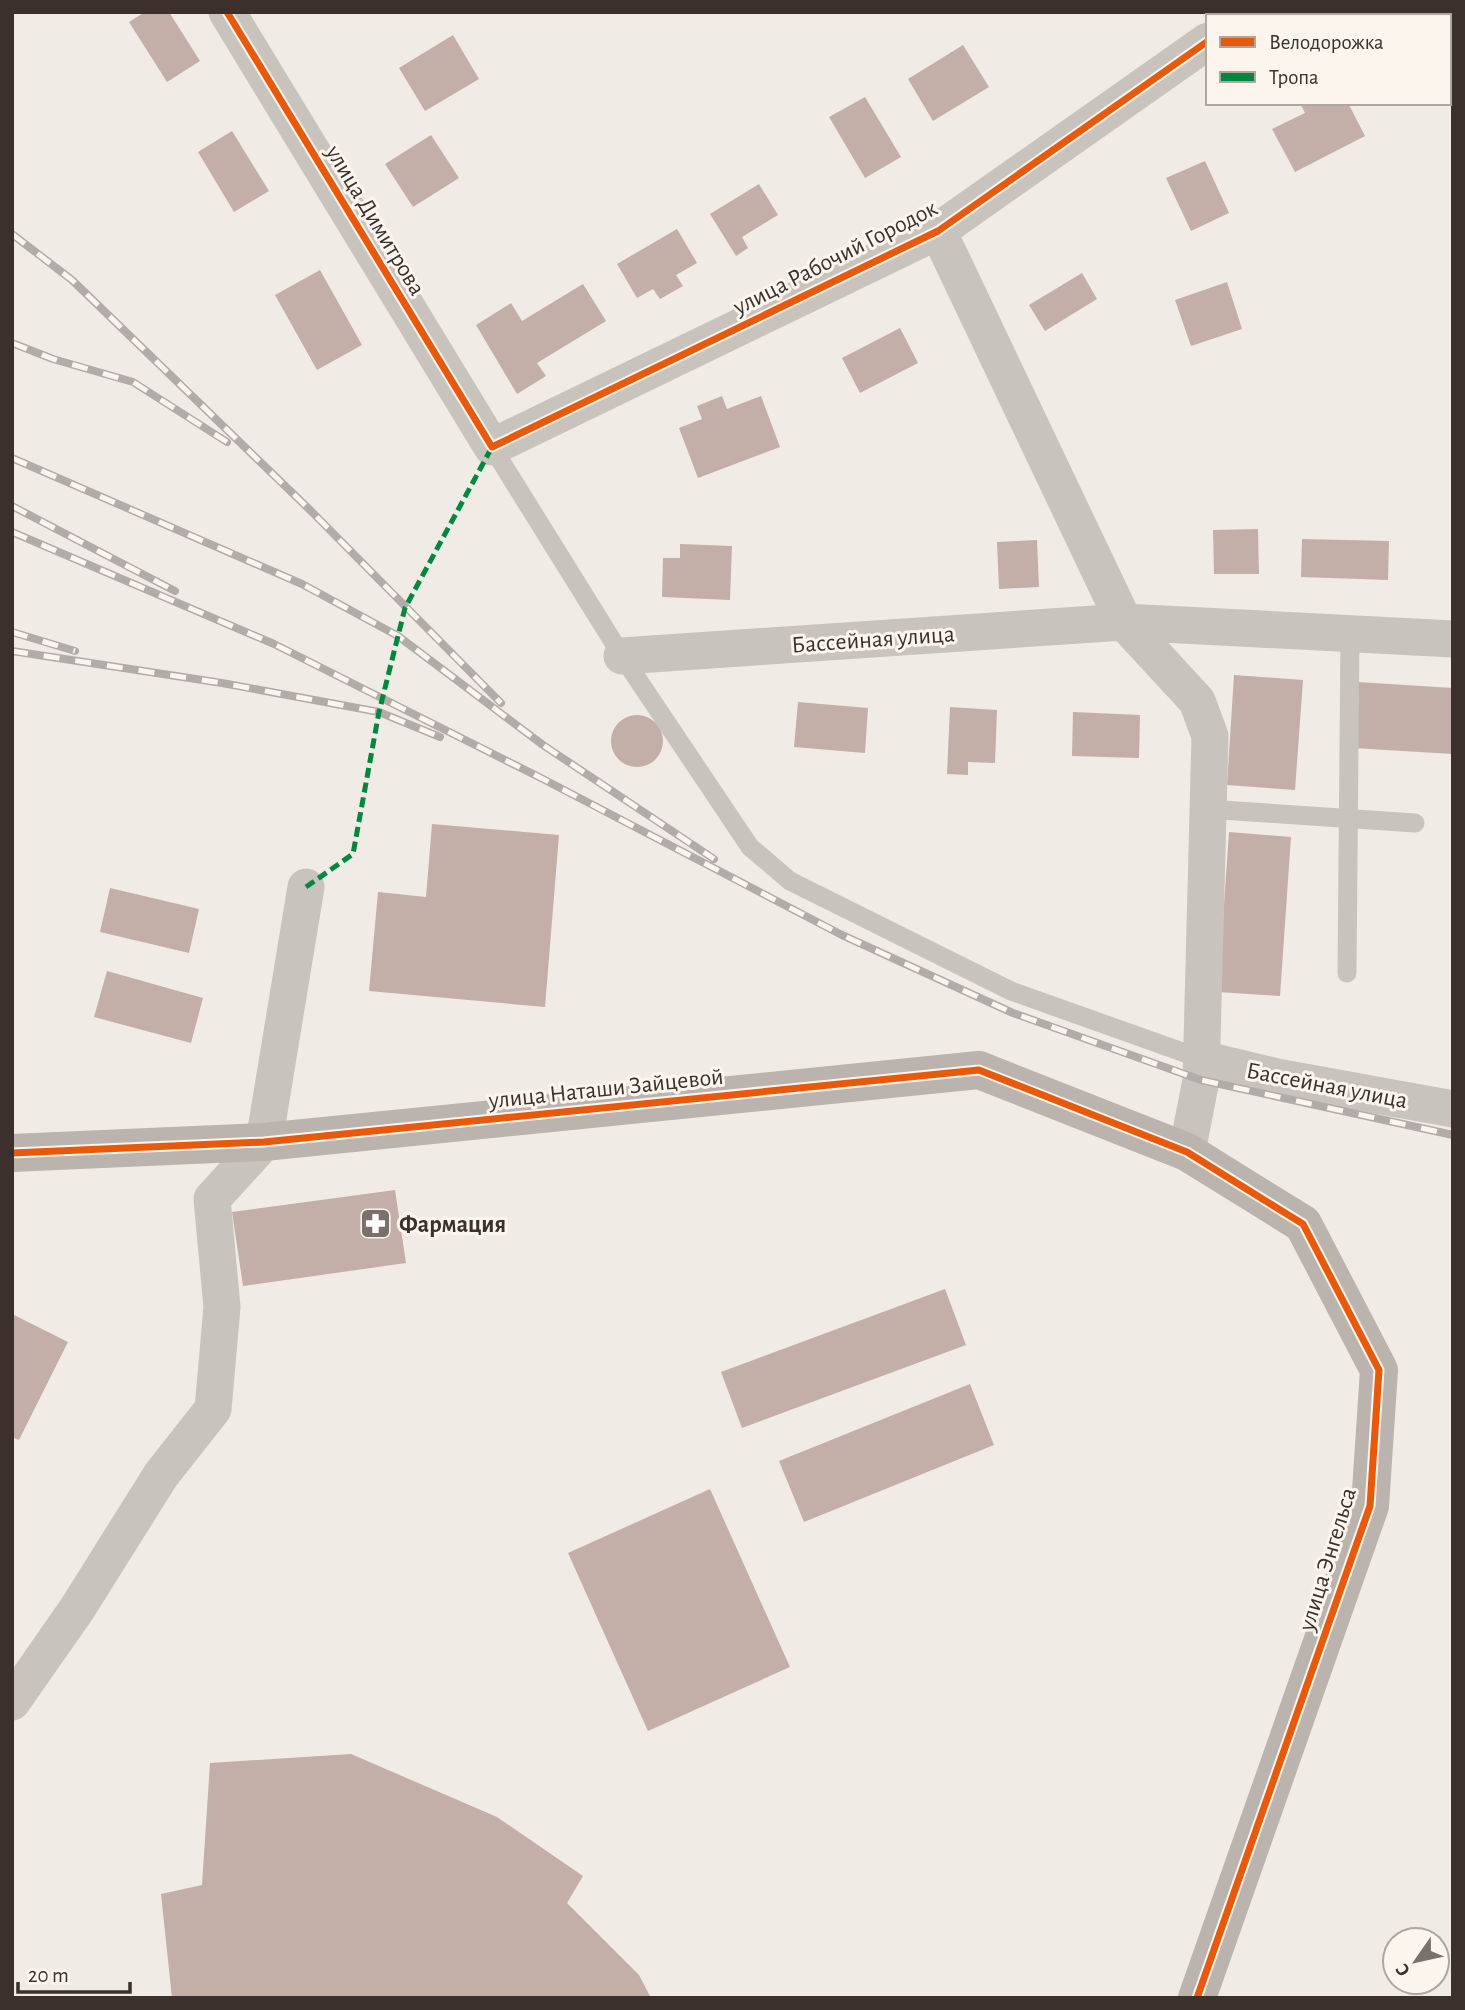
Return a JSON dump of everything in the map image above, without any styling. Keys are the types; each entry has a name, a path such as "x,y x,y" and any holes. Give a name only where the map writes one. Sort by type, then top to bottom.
{"street":[{"name":"улица Димитрова","path":"227,12 492,447"},
{"name":"улица Рабочий Городок","path":"492,447 937,231 1206,42"},
{"path":"937,231 1125,622 1197,701 1210,736 1201,1080 1187,1152"},
{"name":"Бассейная улица","path":"622,656 1125,622 1453,639"},
{"path":"12,1702 77,1609 162,1475 213,1409 222,1307 212,1199 264,1142 306,887"},
{"name":"Бассейная улица","path":"1202,1059 1277,1077 1453,1109"},
{"name":"улица Наташи Зайцевой","path":"12,1153 264,1142 979,1070 1187,1152"},
{"name":"улица Энгельса","path":"1187,1152 1303,1224 1379,1370 1370,1506 1197,1998"}],"lane":[{"path":"492,447 622,656 750,847 790,881 1011,991 1202,1059"},
{"path":"1347,973 1350,633"},
{"path":"1207,809 1415,823"}],"building":[{"path":"145,12 169,12 200,61 167,82 129,22"},
{"path":"453,35 479,79 425,111 399,68"},
{"path":"963,45 989,87 933,121 908,79"},
{"path":"865,97 901,157 865,178 829,117"},
{"path":"1301,105 1349,105 1365,136 1295,172 1272,129 1305,113"},
{"path":"232,131 269,191 234,212 198,152"},
{"path":"431,135 459,178 413,207 385,164"},
{"path":"1205,161 1229,213 1191,231 1166,178"},
{"path":"759,184 778,215 742,237 748,248 736,256 710,214"},
{"path":"677,229 697,263 676,275 683,286 660,299 653,289 637,298 617,264"},
{"path":"320,270 362,345 317,370 275,295"},
{"path":"1082,273 1097,299 1045,331 1029,305"},
{"path":"1227,282 1242,329 1191,346 1175,300"},
{"path":"583,284 606,321 537,363 546,376 517,394 476,325 511,303 522,321"},
{"path":"900,328 918,363 860,393 842,358"},
{"path":"722,396 727,409 761,396 780,447 698,478 679,428 702,419 697,406"},
{"path":"1258,529 1259,574 1214,574 1213,530"},
{"path":"1302,539 1389,541 1388,580 1301,577"},
{"path":"1037,540 1039,587 999,589 997,542"},
{"path":"680,544 732,546 730,600 662,597 663,558 680,558"},
{"path":"1234,675 1303,680 1295,790 1227,785"},
{"path":"1357,682 1453,688 1453,754 1353,748"},
{"path":"798,702 868,708 865,753 794,747"},
{"path":"950,707 997,710 995,763 968,762 968,775 947,774"},
{"path":"1073,712 1140,715 1139,758 1072,756"},
{"path":"637,715 647,717 655,723 661,731 661,751 655,759 647,765 637,767 627,765 619,759 613,751 611,741 613,731 619,723 627,717"},
{"path":"432,824 559,835 545,1007 369,991 378,892 426,897"},
{"path":"1229,832 1291,837 1280,996 1218,992"},
{"path":"110,888 199,909 189,953 100,932"},
{"path":"107,971 203,998 191,1043 94,1017"},
{"path":"395,1190 406,1263 243,1286 232,1212"},
{"path":"945,1289 966,1345 742,1428 721,1372"},
{"path":"12,1314 68,1342 19,1440 12,1437"},
{"path":"970,1384 994,1445 804,1522 779,1461"},
{"path":"710,1489 790,1667 648,1731 568,1553"},
{"path":"351,1754 497,1817 583,1876 567,1903 639,1975 651,1998 172,1998 161,1894 202,1885 210,1763"}],"railway":[{"path":"12,234 72,280 311,511 501,703"},
{"path":"12,343 53,359 133,382 227,442"},
{"path":"12,458 302,584 398,636 543,745 714,859"},
{"path":"12,506 175,591"},
{"path":"12,532 274,644 543,779 842,935 1013,1013 1201,1080 1453,1135"},
{"path":"12,632 75,651"},
{"path":"12,651 222,683 379,712 440,737"}],"marked path":[{"path":"306,887 353,854 379,712 405,608 492,447"}],"cycle path":[{"path":"227,12 492,447 938,231 1206,42"},
{"path":"12,1153 264,1142 979,1070 1187,1152 1303,1224 1379,1370 1370,1506 1197,1998"}],"place":[{"name":"Фармация","path":"376,1224"}]}
